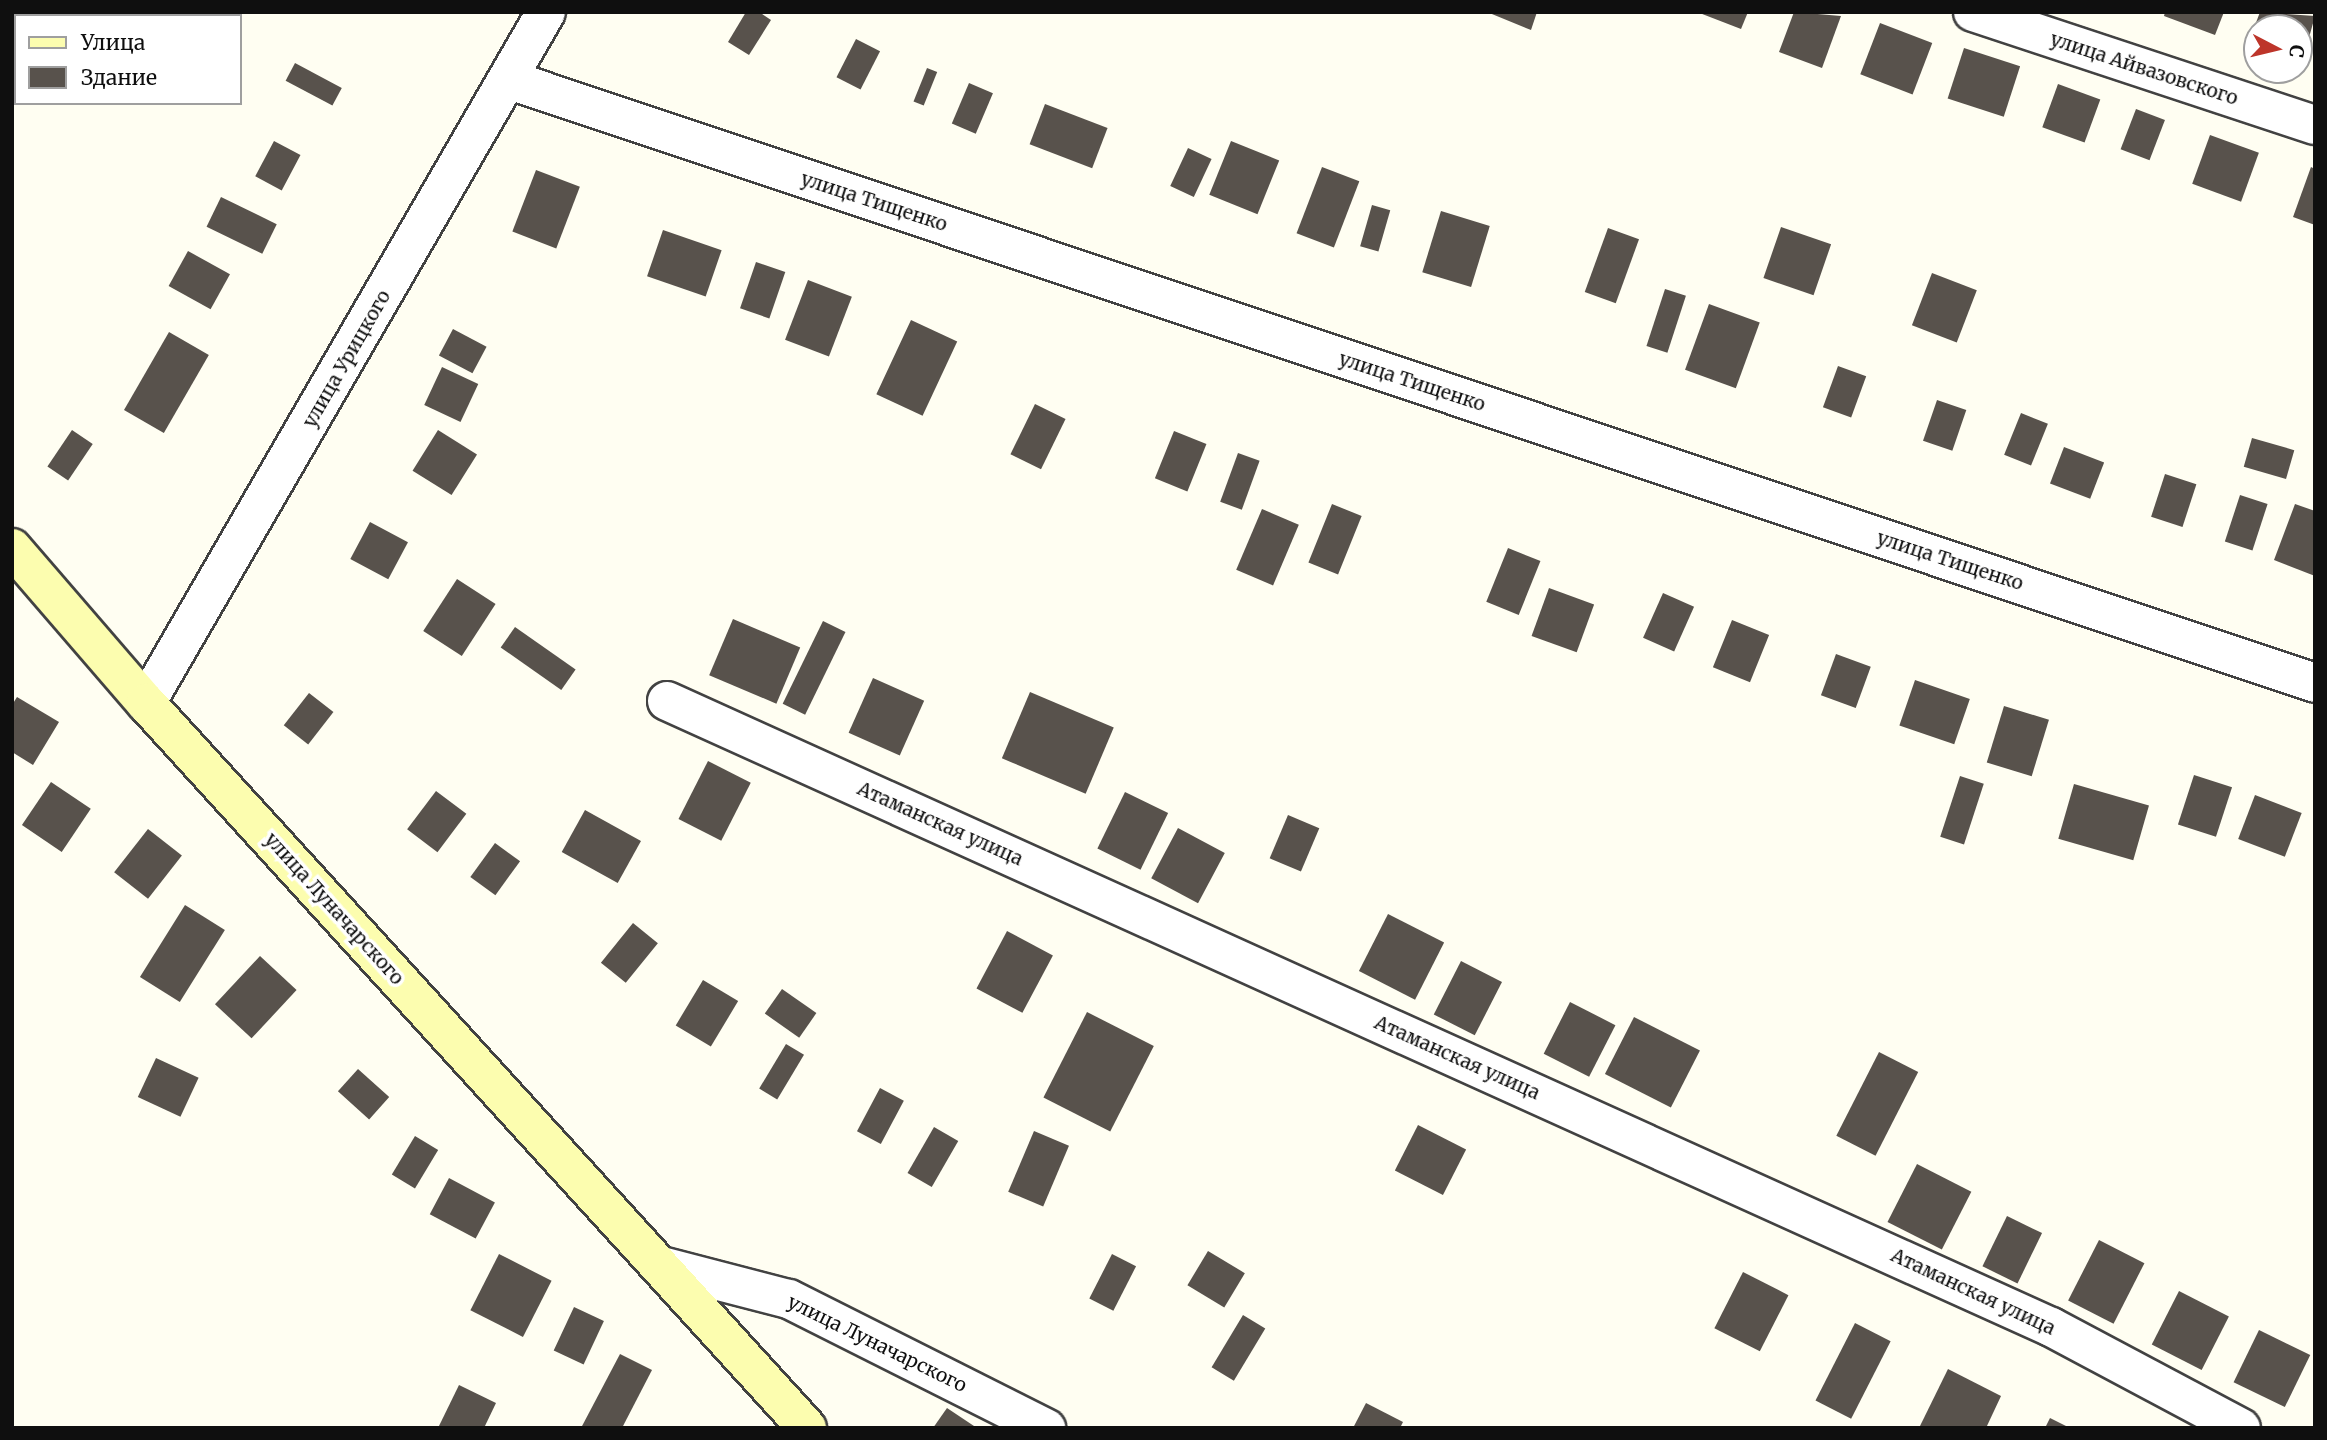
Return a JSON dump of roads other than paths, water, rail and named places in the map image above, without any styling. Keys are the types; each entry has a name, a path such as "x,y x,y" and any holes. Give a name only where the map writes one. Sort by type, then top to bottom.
{"main road":[{"name":"улица Луначарского","path":"12,548 146,703 807,1428"}],"street":[{"name":"улица Урицкого","path":"146,703 510,80 545,12"},
{"name":"улица Айвазовского","path":"1973,12 2315,125"},
{"name":"улица Тищенко","path":"510,80 2315,683"},
{"name":"Атаманская улица","path":"667,701 2051,1327 2241,1428"},
{"name":"улица Луначарского","path":"661,1266 789,1299 1046,1428"}]}
